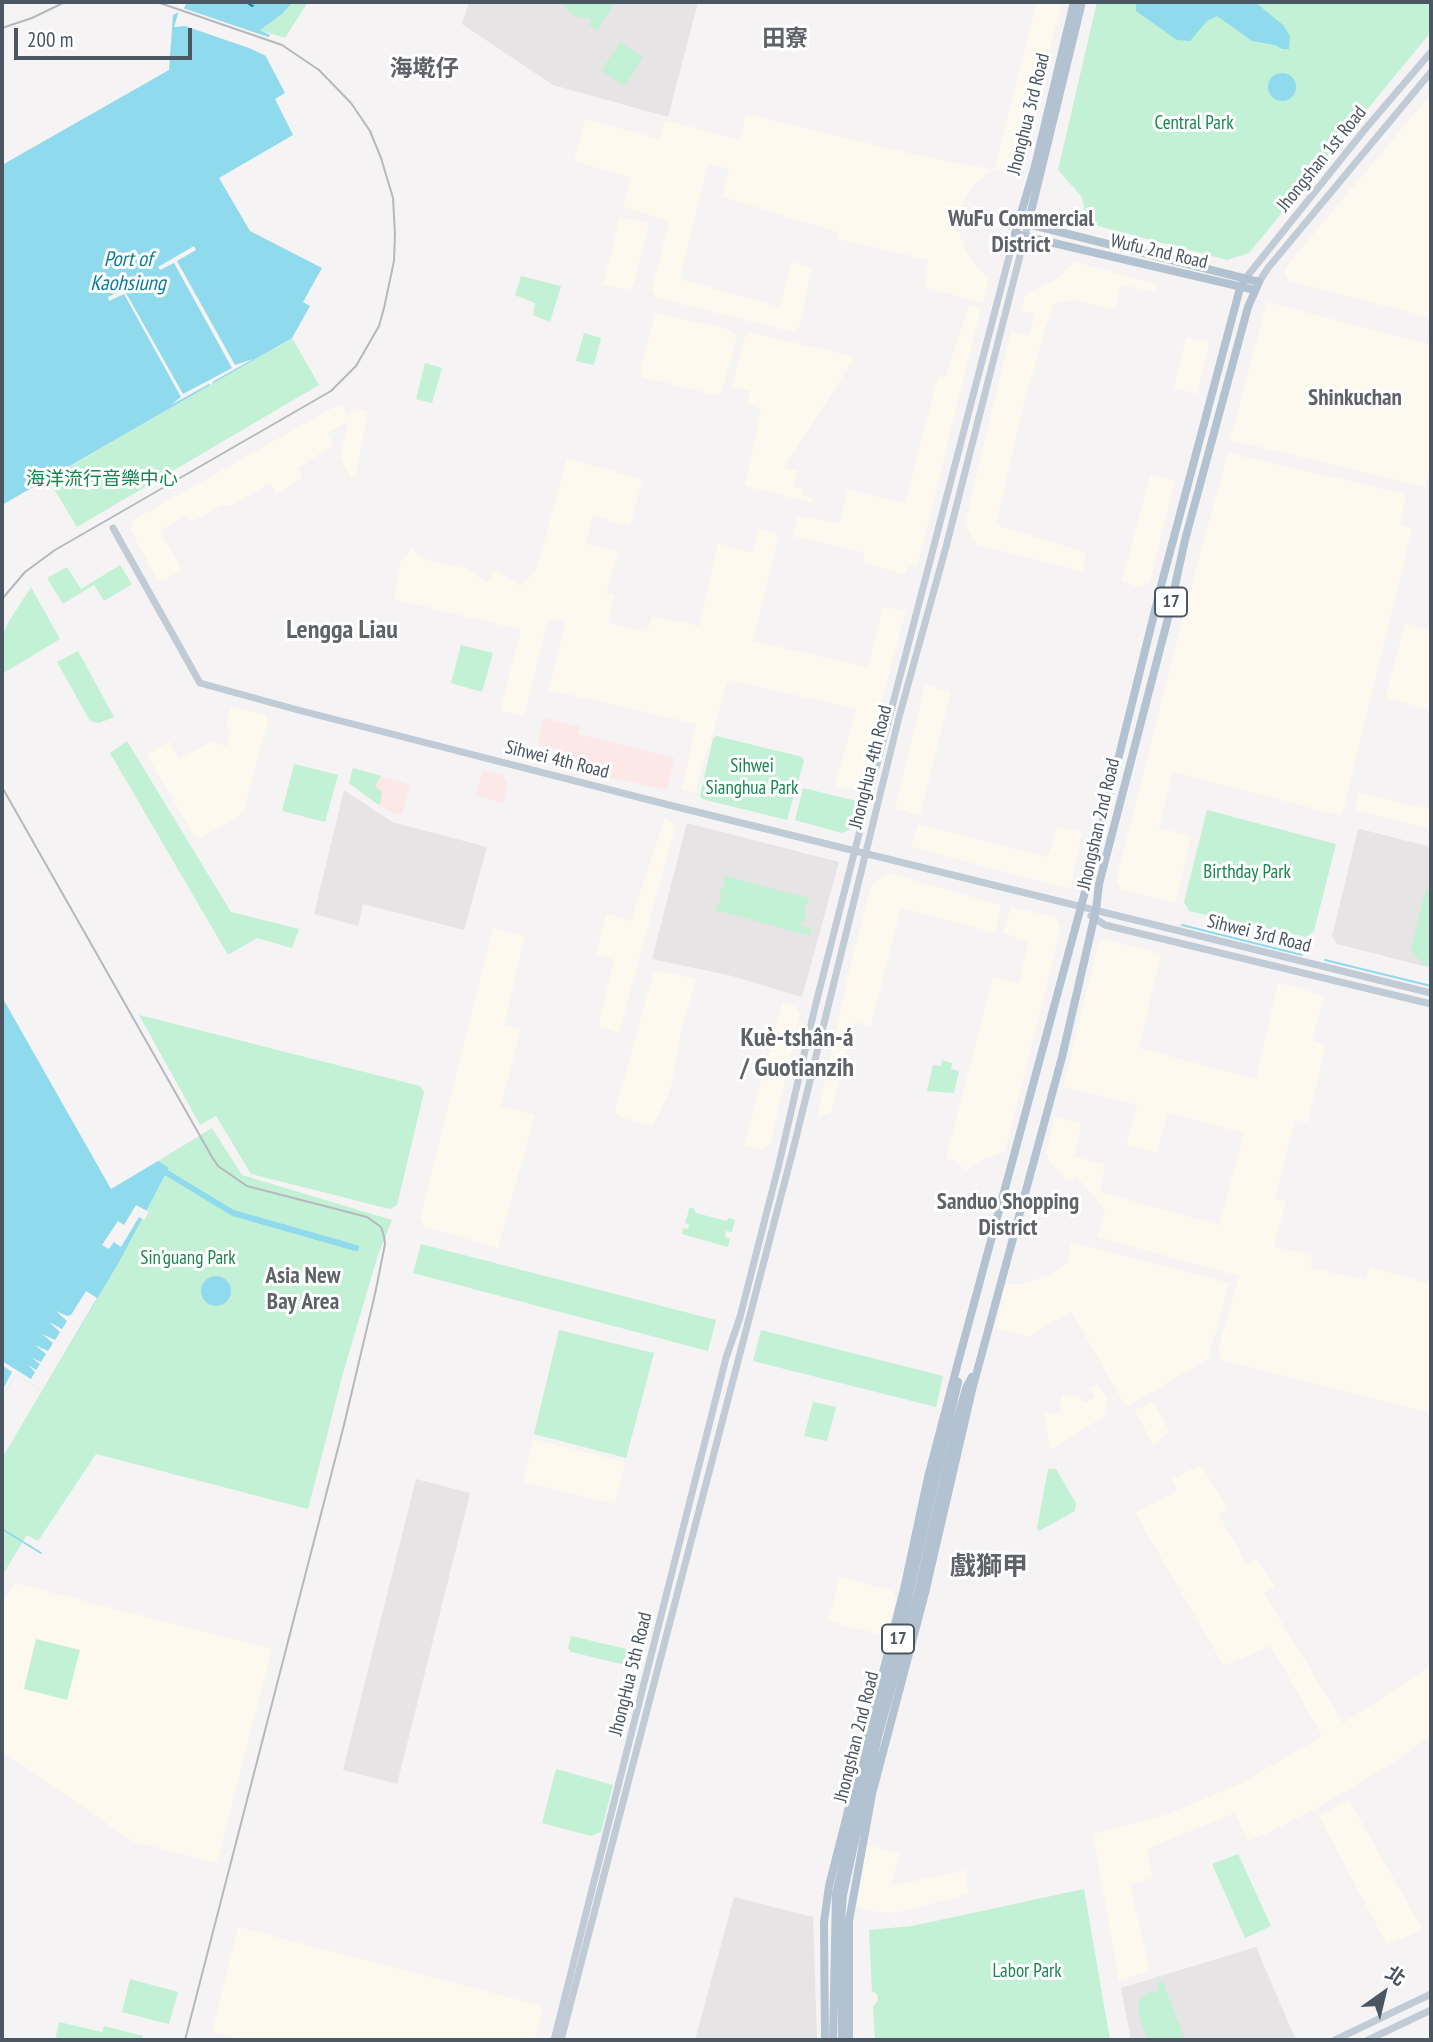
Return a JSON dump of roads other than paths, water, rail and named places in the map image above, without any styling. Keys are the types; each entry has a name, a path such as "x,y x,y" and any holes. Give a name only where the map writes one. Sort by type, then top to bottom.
{"main road":[{"name":"Jhonghua 3rd Road","path":"1015,234 1035,166 1052,84 1074,2"},
{"name":"Jhonghua 3rd Road","path":"1028,224 1082,2"},
{"name":"Jhongshan 1st Road","path":"1240,288 1366,128 1431,52"},
{"name":"Jhongshan 1st Road","path":"1257,286 1277,258 1431,72"},
{"name":"Wufu 2nd Road","path":"1028,224 1245,279 1257,286"},
{"name":"JhongHua 4th Road","path":"744,1317 793,1150 865,854 1028,224"},
{"name":"Wufu 2nd Road","path":"1015,234 1240,288 1257,286"},
{"name":"JhongHua 4th Road","path":"744,1317 815,1007 1015,234"},
{"name":"Jhongshan 2nd Road","path":"838,1909 872,1794 925,1593 976,1375 1062,1057 1102,871 1167,622 1185,540 1248,307 1257,286"},
{"name":"Jhongshan 2nd Road","path":"838,1909 864,1744 904,1589 928,1477 1093,863 1162,582 1240,288"},
{"name":"Sihwei 4th Road","path":"113,528 200,683 289,708 1080,907"},
{"path":"1080,907 1094,914"},
{"name":"Sihwei 3rd Road","path":"1094,914 1431,993"},
{"name":"Sihwei 3rd Road","path":"1094,914 1105,925 1431,1004"},
{"name":"JhongHua 5th Road","path":"554,2040 726,1358 744,1317"},
{"name":"JhongHua 5th Road","path":"561,2040 744,1317"},
{"name":"17","path":"825,2040 838,1909"},
{"name":"17","path":"833,2040 838,1909"},
{"name":"17","path":"838,1909 842,2040"},
{"name":"17","path":"838,1909 849,2040"},
{"path":"1335,2040 1431,1994"},
{"path":"1368,2040 1431,2010"}],"water":[{"name":"Port of Kaohsiung","path":"187,2 293,2 260,30 270,35 262,49 285,93 275,99 293,135 219,178 250,231 322,268 303,302 310,306 292,338 2,505 2,165 169,70 173,15 183,10"},
{"path":"1136,2 1255,2 1283,25 1290,36 1289,49 1252,41 1217,16 1207,21 1190,41 1177,40 1136,11"},
{"path":"1282,73 1292,77 1296,87 1292,97 1282,101 1272,97 1268,87 1272,77"},
{"path":"2,997 111,1189 158,1161 169,1168 119,1262 42,1391 16,1374 2,1397"},
{"path":"216,1276 227,1280 231,1291 227,1302 216,1306 205,1302 201,1291 205,1280"}],"waterway":[{"path":"1182,925 1302,955"},
{"path":"1325,960 1431,986"},
{"path":"167,1173 233,1213 356,1248"},
{"path":"2,1529 41,1553"}],"tram line":[{"path":"2,28 32,18 65,2"},
{"path":"2,599 25,572 55,550 331,391 356,366 379,326 384,308 394,261 393,198 370,131 351,103 319,70 282,45 157,2"},
{"path":"2,787 218,1166 247,1186 367,1217 381,1227 384,1236 385,1244 375,1294 344,1425 185,2040"}],"district":[{"name":"田寮","path":"785,39"},
{"name":"海墘仔","path":"424,69"},
{"name":"WuFu Commercial District","path":"1021,232"},
{"name":"Shinkuchan","path":"1355,398"},
{"name":"Lengga Liau","path":"342,631"},
{"name":"Kuè-tshân-á / Guotianzih","path":"797,1054"},
{"name":"Sanduo Shopping District","path":"1008,1215"},
{"name":"Asia New Bay Area","path":"303,1289"},
{"name":"戲獅甲","path":"989,1568"}],"park label":[{"name":"Central Park","path":"1194,124"},
{"name":"海洋流行音樂中心","path":"102,480"},
{"name":"Sihwei Sianghua Park","path":"752,778"},
{"name":"Birthday Park","path":"1247,873"},
{"name":"Sin'guang Park","path":"188,1259"},
{"name":"Labor Park","path":"1027,1972"}]}
